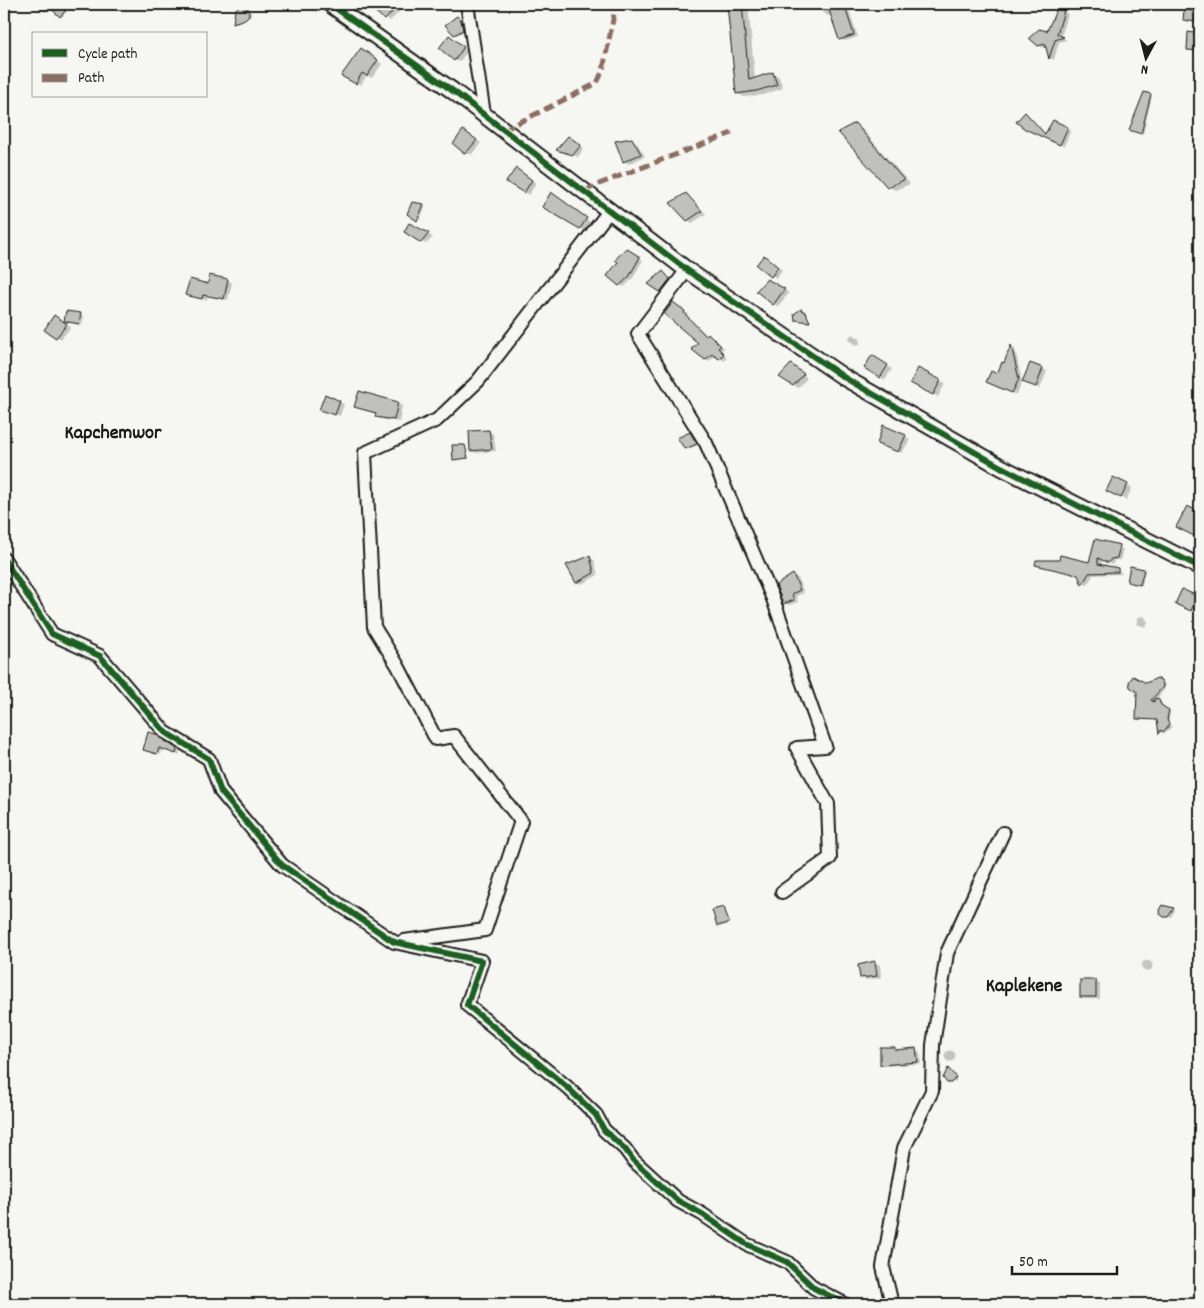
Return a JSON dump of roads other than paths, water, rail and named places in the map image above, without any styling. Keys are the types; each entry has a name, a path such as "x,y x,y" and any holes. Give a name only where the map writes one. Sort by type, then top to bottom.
{"street":[{"path":"330,4 484,114 687,270 845,378 898,410 1010,472 1200,567"},
{"path":"466,4 484,114"},
{"path":"394,942 485,930 521,821 454,736 436,739 398,666 374,627 365,454 437,420 478,381 610,210"},
{"path":"687,270 638,334 706,443 773,599 826,746 797,748 828,804 830,858 782,892"},
{"path":"4,559 52,634 100,656 165,732 209,758 221,792 282,865 394,942 482,961 467,1005 567,1088 596,1115 604,1130 625,1149 633,1160 678,1201 702,1214 746,1244 788,1262 814,1288 845,1304"},
{"path":"892,1304 883,1267 904,1148 932,1091 933,1045 947,953 1002,833"}],"district":[{"name":"Kapchemwor","path":"113,431"},
{"name":"Kaplekene","path":"1024,984"}]}
